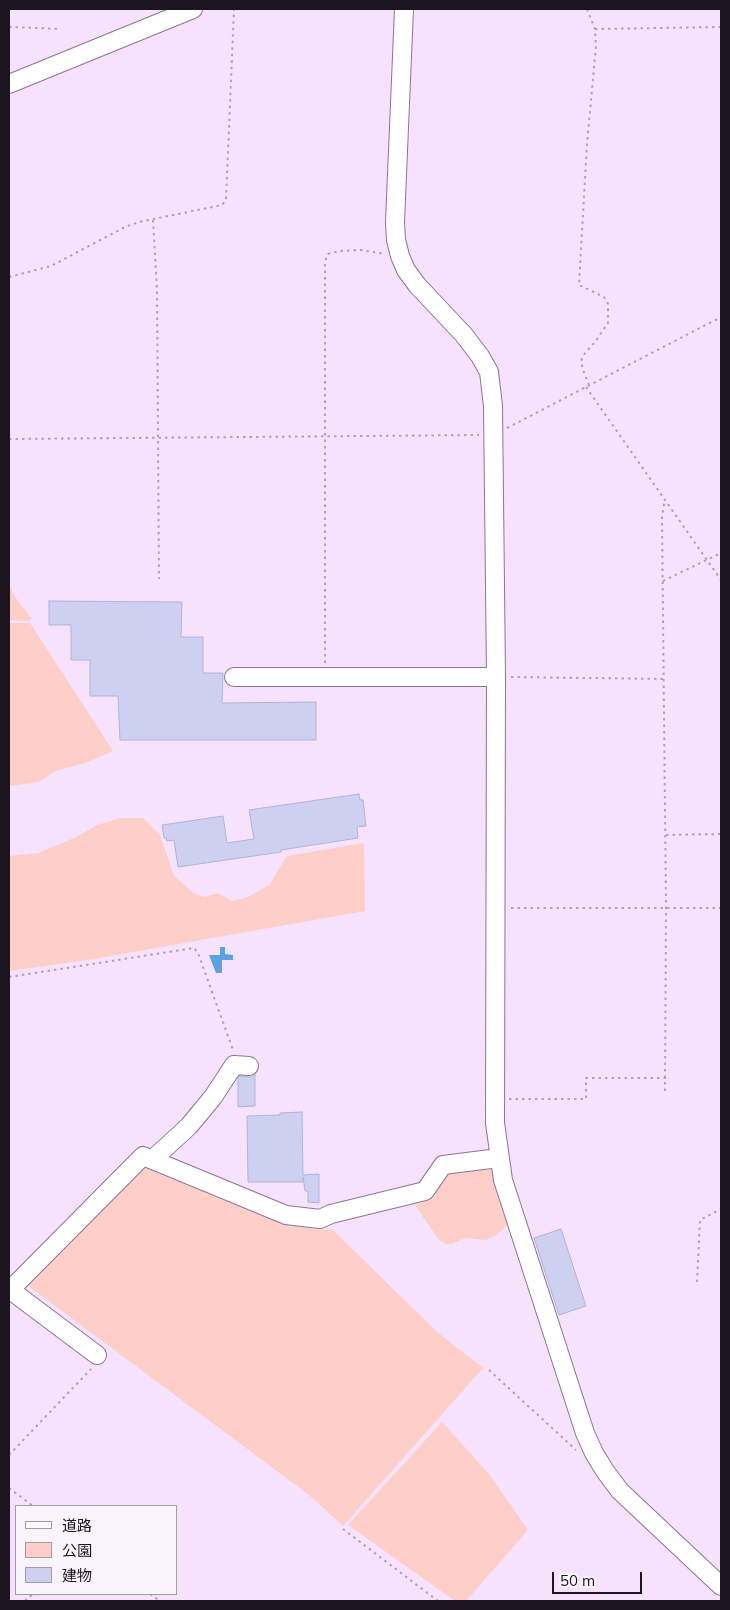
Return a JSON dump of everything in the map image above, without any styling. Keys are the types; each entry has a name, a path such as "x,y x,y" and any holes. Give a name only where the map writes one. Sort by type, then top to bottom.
{"street":[{"path":"9,84 192,9"},
{"path":"404,9 395,222 396,240 406,270 464,335 480,356 489,372 494,406 496,1122 503,1180 585,1433 594,1453 620,1491 721,1586"},
{"path":"234,677 496,676"},
{"path":"152,1160 189,1126 242,1066"},
{"path":"97,1356 9,1289 143,1156 286,1215 320,1220 330,1214 425,1191 443,1165 500,1158"}],"path":[{"path":"9,277 51,266 125,227 139,222 222,204 226,200 234,9"},
{"path":"587,9 595,29 579,285 604,297 608,304 608,324 581,361 582,370 590,385"},
{"path":"9,26 61,29"},
{"path":"595,29 721,27"},
{"path":"153,220 157,290 159,579"},
{"path":"325,677 325,261 328,254 339,251 361,250 400,256"},
{"path":"9,438 494,435 721,317"},
{"path":"586,387 721,580"},
{"path":"665,499 662,516 666,835 665,1091"},
{"path":"662,581 721,553"},
{"path":"496,676 664,679"},
{"path":"666,835 721,834"},
{"path":"496,908 721,908"},
{"path":"9,976 194,948 198,953 232,1046 242,1066"},
{"path":"497,1099 586,1099 586,1078 666,1078"},
{"path":"697,1282 700,1220 721,1209"},
{"path":"9,1455 92,1367 97,1356"},
{"path":"490,1370 580,1454"},
{"path":"9,1488 32,1505"},
{"path":"343,1529 438,1601"}],"green space":[{"path":"9,580 15,597 32,619 27,621 9,620"},
{"path":"9,623 30,623 113,751 85,763 55,771 39,782 9,786"},
{"path":"120,818 143,818 160,835 174,876 193,893 205,897 218,893 231,901 248,897 269,885 287,856 364,843 365,911 88,960 9,971 9,856 38,853 74,838 97,825"},
{"path":"143,1167 282,1224 325,1230 332,1229 437,1332 483,1368 343,1526 309,1495 27,1285"},
{"path":"495,1169 508,1224 498,1234 486,1240 465,1238 452,1244 446,1244 439,1240 415,1205 432,1199 449,1173"},
{"path":"442,1422 489,1474 528,1530 466,1601 455,1601 348,1525"}],"water":[{"path":"220,947 225,947 225,954 233,955 233,960 222,960 222,973 216,973 209,955 220,955"}],"building":[{"path":"49,601 182,602 181,637 203,637 203,673 223,673 222,703 316,702 316,740 120,740 118,696 90,696 90,660 71,660 71,625 49,625"},
{"path":"359,794 360,800 363,800 366,826 357,827 358,838 281,850 281,852 178,867 174,840 167,841 164,838 162,825 223,816 227,843 254,839 249,810"},
{"path":"255,1074 255,1106 238,1107 239,1076 249,1077"},
{"path":"302,1112 303,1175 319,1174 319,1203 308,1202 308,1191 305,1191 303,1177 303,1182 248,1182 247,1116"},
{"path":"561,1229 586,1306 559,1315 534,1238"}]}
